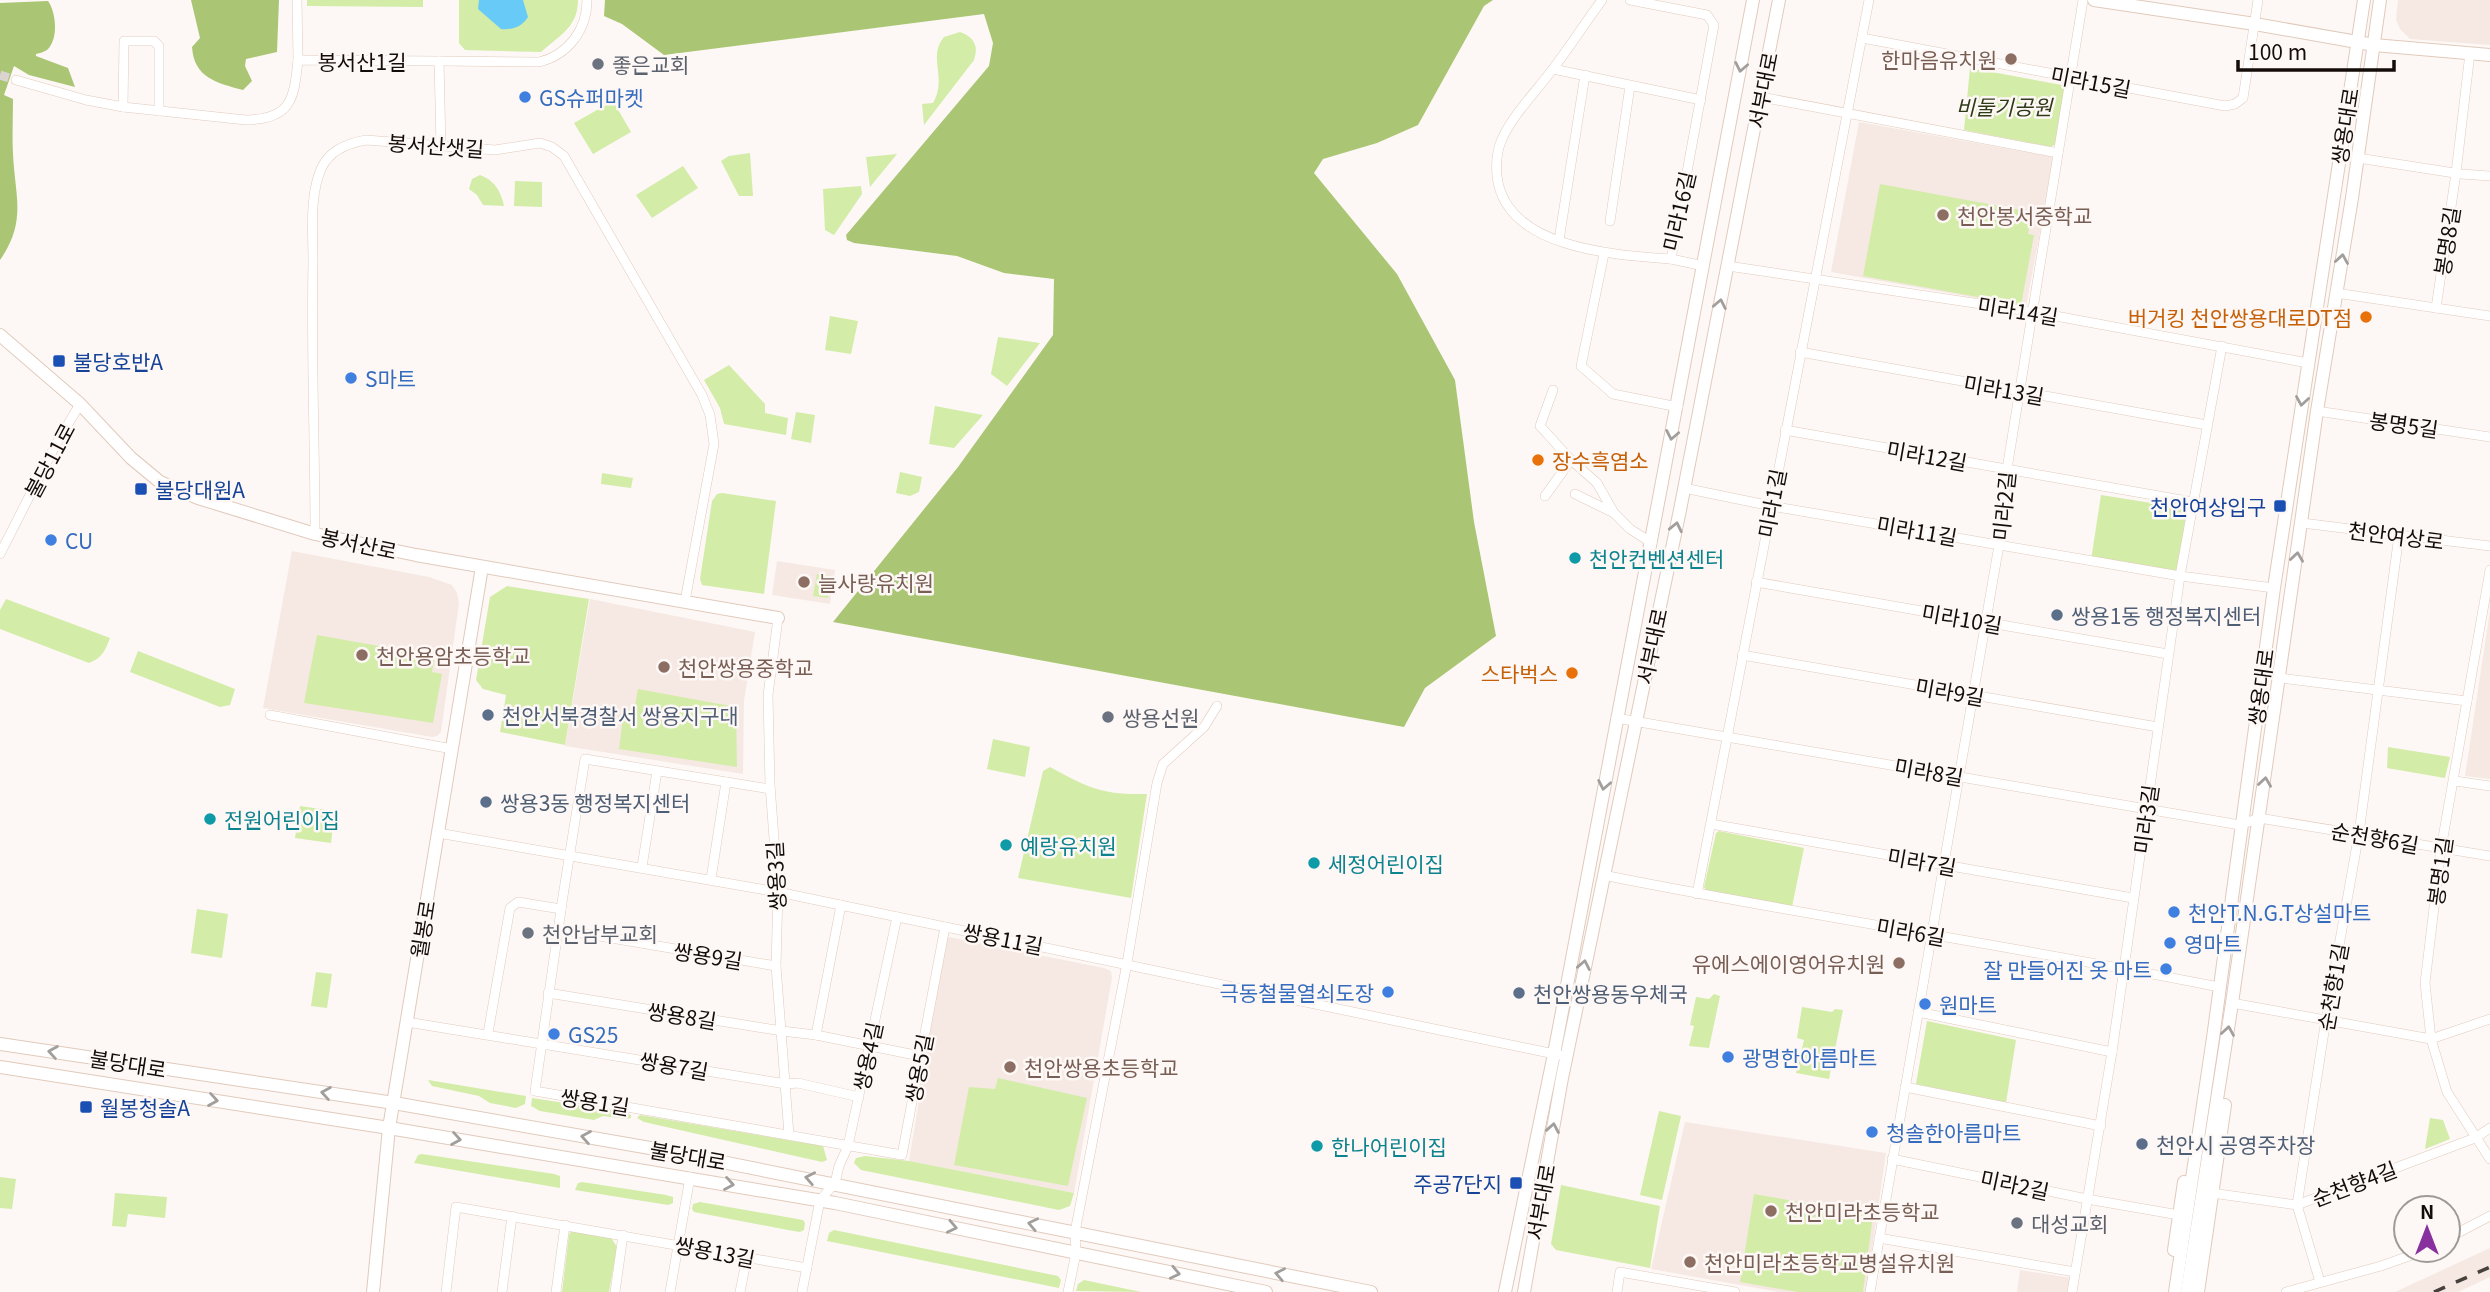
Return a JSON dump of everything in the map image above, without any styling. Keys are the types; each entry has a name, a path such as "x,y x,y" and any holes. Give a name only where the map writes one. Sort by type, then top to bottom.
{"main road":[{"name":"서부대로","path":"1526,1289 1560,1055 1616,718 1678,407 1753,0"},
{"name":"서부대로","path":"1505,1290 1603,875 1684,488 1779,0"},
{"path":"2094,0 2255,24 2374,46 2490,55"},
{"name":"쌍용대로","path":"2175,1292 2213,1038 2274,588 2364,0"},
{"name":"쌍용대로","path":"2187,1292 2380,0"},
{"name":"봉서산로","path":"0,335 160,482 198,498 316,534 482,569 685,601 778,620"},
{"name":"봉서산로","path":"0,344 77,408 127,463 156,487 197,504 315,540 778,620"},
{"name":"월봉로","path":"373,1292 389,1128 482,569"},
{"path":"2167,1292 2203,1058 2213,1038"},
{"name":"불당대로","path":"0,1044 394,1103 828,1191 1074,1232 1371,1292"},
{"path":"2198,1292 2228,1086 2223,1062"},
{"name":"불당대로","path":"0,1067 690,1177 828,1191 1076,1253 1266,1292"}],"street":[{"path":"297,0 298,60"},
{"name":"봉서산1길","path":"16,80 86,100 123,107 265,120 285,110 295,88 298,60 539,62 553,59 571,44 584,26 587,0"},
{"name":"미라16길","path":"1602,0 1516,115 1500,142 1496,167 1498,187 1507,206 1520,220 1544,235 1604,254 1671,259 1714,25 1707,15 1630,0"},
{"name":"미라1길","path":"1697,894 1869,0"},
{"name":"미라2길","path":"1870,1292 2000,545 2007,469 2083,0"},
{"name":"미라15길","path":"1862,38 2225,106 2235,104 2243,98 2258,0"},
{"path":"123,107 124,41 154,41 159,47 159,111"},
{"name":"봉명8길","path":"2435,308 2456,173 2470,53"},
{"path":"439,61 441,146"},
{"path":"1553,69 1701,100"},
{"path":"1559,240 1585,75"},
{"path":"1610,221 1630,86"},
{"path":"1761,97 1847,111 2058,153"},
{"name":"봉서산샛길","path":"316,534 311,303 315,190 323,165 336,151 351,142 366,140 495,150 540,143 552,147 564,156 702,395 710,415 714,444 685,601"},
{"path":"2358,158 2490,176"},
{"path":"1604,254 1581,366 1613,394 1678,407"},
{"path":"1671,259 1704,266"},
{"name":"미라14길","path":"1727,266 2034,312 2308,363"},
{"path":"2336,293 2490,316"},
{"name":"미라3길","path":"2072,1292 2101,1126 2180,576 2222,346"},
{"name":"미라13길","path":"1800,352 2207,425"},
{"path":"1553,390 1540,426 1571,460 1597,483 1614,513 1630,529 1652,543"},
{"name":"불당11로","path":"0,554 77,408"},
{"name":"봉명5길","path":"2317,411 2490,437"},
{"name":"미라12길","path":"1785,430 2193,502"},
{"path":"1545,496 1571,460"},
{"name":"미라11길","path":"1684,488 1771,506 2180,576 2274,588"},
{"path":"1575,495 1614,513"},
{"name":"천안여상로","path":"2302,523 2490,546"},
{"name":"순천향1길","path":"2320,1282 2297,1205 2359,833 2399,535"},
{"name":"봉명1길","path":"2490,570 2441,849 2425,983 2431,1039 2447,1092 2490,1159"},
{"name":"미라10길","path":"1756,582 2168,654"},
{"name":"쌍용3길","path":"778,620 768,695 770,789 778,892 776,966 789,1135"},
{"name":"미라9길","path":"1742,655 2158,727"},
{"name":"쌍용대로","path":"2280,678 2378,688"},
{"path":"2378,688 2467,701"},
{"path":"1068,1292 1076,1253 1074,1232 1127,963 1157,783 1163,764 1204,727 1217,706"},
{"path":"270,715 452,749"},
{"name":"미라8길","path":"1616,718 2241,825"},
{"name":"쌍용1길","path":"657,771 585,759 548,993 536,1091 848,1146"},
{"path":"642,867 657,771 770,789"},
{"path":"2455,780 2490,786"},
{"path":"711,879 726,782"},
{"path":"2241,825 2259,818"},
{"name":"순천향6길","path":"2259,818 2490,856"},
{"name":"미라7길","path":"1711,824 2133,898"},
{"name":"쌍용11길","path":"438,833 778,892 1560,1055"},
{"name":"미라6길","path":"1603,875 2219,987"},
{"path":"488,1033 510,908 518,902 561,909"},
{"path":"816,1035 841,905"},
{"name":"쌍용4길","path":"802,1292 828,1191 848,1146 897,917"},
{"name":"쌍용5길","path":"848,1146 902,1155 945,927"},
{"name":"쌍용9길","path":"558,929 776,966"},
{"name":"쌍용8길","path":"548,993 816,1035 920,1056"},
{"path":"2232,1003 2431,1039 2490,1019"},
{"path":"1918,1012 2112,1052"},
{"name":"쌍용7길","path":"407,1022 488,1033 786,1084 798,1083 859,1097"},
{"path":"1905,1087 2101,1126"},
{"name":"순천향4길","path":"2213,1193 2297,1205 2475,1138 2490,1128"},
{"name":"미라2길","path":"1892,1159 2179,1215"},
{"path":"670,1292 690,1177"},
{"name":"쌍용13길","path":"446,1292 456,1207 807,1268"},
{"path":"502,1292 512,1216"},
{"path":"2462,1231 2490,1216"},
{"path":"556,1292 565,1225"},
{"path":"615,1292 623,1235"},
{"path":"1879,1238 2075,1272"},
{"path":"740,1292 747,1257"},
{"path":"2286,1292 2392,1262"},
{"path":"1617,1292 1620,1272 1735,1292"}],"shaded area":[{"path":"2398,0 2490,0 2490,45 2410,39 2400,29 2396,20"},
{"name":"천안봉서중학교","path":"1859,122 2054,157 2026,307 1831,272"},
{"name":"천안용암초등학교","path":"292,551 429,577 452,585 459,603 441,732 437,736 263,708"},
{"name":"늘사랑유치원","path":"777,561 835,570 830,604 772,595"},
{"name":"천안쌍용중학교","path":"590,599 755,632 744,701 743,774 565,746"},
{"path":"2490,610 2490,779 2465,776"},
{"name":"천안쌍용초등학교","path":"949,937 1111,971 1112,978 1074,1193 909,1161 945,940"},
{"name":"천안미라초등학교","path":"1685,1122 1886,1153 1866,1292 1779,1292 1651,1269"},
{"path":"2490,1248 2490,1277 2458,1292 2395,1292 2455,1264 2462,1264 2462,1261"},
{"path":"2020,1270 2072,1278 2069,1292 2017,1292"}],"green space":[{"path":"191,0 279,0 277,52 246,59 245,66 252,81 243,90 208,78 197,66 192,47 200,38"},
{"path":"307,0 423,0 423,7 307,6"},
{"path":"459,0 578,0 571,24 541,52 465,50 459,43"},
{"path":"605,0 1493,0 1484,6 1418,125 1377,143 1323,159 1314,173 1397,274 1455,380 1474,522 1496,636 1425,688 1404,727 833,622 958,467 1053,335 1054,279 1004,273 957,256 847,240 846,235 989,66 993,43 984,14 664,55 622,24 604,16"},
{"path":"48,1 54,18 55,33 47,50 36,56 68,68 75,87 29,75 14,66 4,95 13,99 17,221 0,260 0,3"},
{"path":"960,32 974,43 974,60 924,125 922,104 933,103 939,85 939,45 944,37"},
{"name":"비둘기공원","path":"1970,68 2062,85 2067,90 2057,143 2051,147 1964,130"},
{"path":"613,101 631,132 593,154 574,123"},
{"path":"750,153 753,196 739,196 721,161 729,156"},
{"path":"897,154 870,187 866,157"},
{"path":"683,166 698,188 652,218 636,195"},
{"path":"480,175 496,187 504,206 483,205 469,189 472,179"},
{"path":"515,181 542,182 542,207 514,206"},
{"path":"1880,184 2032,212 2028,234 2034,235 2021,305 1863,276"},
{"path":"861,186 862,194 834,235 825,230 823,189"},
{"path":"830,316 858,321 851,354 825,350"},
{"path":"998,337 1040,343 1007,386 991,374"},
{"path":"729,365 765,404 765,413 788,418 786,435 724,424 720,408 704,380"},
{"path":"935,406 983,415 954,448 929,444"},
{"path":"796,412 815,415 811,443 791,439"},
{"path":"900,472 922,477 919,492 910,496 896,493"},
{"path":"602,473 633,478 631,488 601,484"},
{"path":"717,494 776,501 764,594 702,585 700,579 712,501"},
{"path":"2101,495 2183,508 2186,513 2179,569 2171,572 2091,560"},
{"path":"817,574 832,576 828,598 813,596"},
{"path":"507,586 589,599 565,745 500,732 506,695 483,689 476,680 490,597"},
{"path":"6,599 110,638 100,656 89,663 0,629 0,610"},
{"path":"317,635 435,656 432,672 442,674 433,723 304,703"},
{"path":"138,651 235,689 230,705 220,707 130,672"},
{"path":"638,689 736,707 737,767 619,749 624,710 634,711"},
{"path":"993,739 1030,747 1025,777 987,769"},
{"path":"2388,747 2450,757 2445,778 2387,768"},
{"path":"1050,767 1096,789 1147,794 1131,898 1018,878 1043,771"},
{"path":"300,806 335,811 331,843 295,838"},
{"path":"1719,831 1804,848 1792,907 1706,890 1704,887 1716,833"},
{"path":"197,909 228,914 222,958 191,953"},
{"path":"316,972 332,974 327,1008 311,1006"},
{"path":"1714,994 1720,996 1709,1048 1689,1046 1694,1026 1690,1025 1696,997 1709,999"},
{"path":"1802,1007 1832,1012 1835,1009 1843,1010 1829,1079 1796,1073 1804,1040 1797,1038"},
{"path":"1927,1021 2016,1040 2006,1103 1916,1084"},
{"path":"998,1078 1087,1098 1068,1186 954,1165 969,1087 995,1089"},
{"path":"428,1080 526,1096 525,1104 516,1108 490,1103 479,1096 432,1086"},
{"path":"532,1098 624,1112 631,1115 631,1118 603,1116 594,1120 540,1111 531,1106"},
{"path":"1659,1111 1681,1116 1662,1200 1640,1195"},
{"path":"640,1115 823,1146 827,1160 822,1162 644,1122 637,1118"},
{"path":"2430,1118 2443,1120 2450,1139 2425,1149"},
{"path":"418,1155 554,1174 560,1176 560,1188 414,1163"},
{"path":"865,1156 909,1161 1074,1193 1070,1206 1059,1210 861,1170 854,1163 856,1158"},
{"path":"0,1177 16,1179 12,1209 0,1208"},
{"path":"578,1183 666,1195 673,1197 673,1203 668,1205 575,1190"},
{"path":"1561,1185 1660,1206 1650,1268 1556,1250 1551,1244"},
{"path":"115,1193 167,1197 165,1218 128,1214 126,1227 112,1226"},
{"path":"1754,1194 1873,1215 1863,1292 1798,1292 1740,1282"},
{"path":"700,1202 803,1220 804,1230 800,1232 694,1212 693,1204"},
{"path":"834,1230 1058,1276 1061,1280 1059,1288 827,1241 829,1233"},
{"path":"571,1231 610,1236 617,1247 609,1292 562,1292"},
{"path":"1084,1280 1141,1292 1076,1291 1078,1284"}],"water":[{"path":"479,0 523,0 528,17 516,27 501,29 478,9"}],"tunnel":[{"path":"0,75 16,80"}],"railway":[{"path":"2434,1292 2490,1267"}],"place":[{"name":"한마음유치원","path":"2011,59"},
{"name":"좋은교회","path":"598,64"},
{"name":"GS슈퍼마켓","path":"525,97"},
{"name":"천안봉서중학교","path":"1943,215"},
{"name":"버거킹 천안쌍용대로DT점","path":"2366,317"},
{"name":"불당호반A","path":"59,361"},
{"name":"S마트","path":"351,378"},
{"name":"장수흑염소","path":"1538,460"},
{"name":"불당대원A","path":"141,489"},
{"name":"천안여상입구","path":"2280,506"},
{"name":"CU","path":"51,540"},
{"name":"천안컨벤션센터","path":"1575,558"},
{"name":"늘사랑유치원","path":"804,582"},
{"name":"쌍용1동 행정복지센터","path":"2057,615"},
{"name":"천안용암초등학교","path":"362,655"},
{"name":"천안쌍용중학교","path":"664,667"},
{"name":"스타벅스","path":"1572,673"},
{"name":"천안서북경찰서 쌍용지구대","path":"488,715"},
{"name":"쌍용선원","path":"1108,717"},
{"name":"쌍용3동 행정복지센터","path":"486,802"},
{"name":"전원어린이집","path":"210,819"},
{"name":"예랑유치원","path":"1006,845"},
{"name":"세정어린이집","path":"1314,863"},
{"name":"천안T.N.G.T상설마트","path":"2174,912"},
{"name":"천안남부교회","path":"528,933"},
{"name":"영마트","path":"2170,943"},
{"name":"유에스에이영어유치원","path":"1899,963"},
{"name":"잘 만들어진 옷 마트","path":"2166,969"},
{"name":"극동철물열쇠도장","path":"1388,992"},
{"name":"천안쌍용동우체국","path":"1519,993"},
{"name":"원마트","path":"1925,1004"},
{"name":"GS25","path":"554,1034"},
{"name":"광명한아름마트","path":"1728,1057"},
{"name":"천안쌍용초등학교","path":"1010,1067"},
{"name":"월봉청솔A","path":"86,1107"},
{"name":"청솔한아름마트","path":"1872,1132"},
{"name":"천안시 공영주차장","path":"2142,1144"},
{"name":"한나어린이집","path":"1317,1146"},
{"name":"주공7단지","path":"1516,1183"},
{"name":"천안미라초등학교","path":"1771,1211"},
{"name":"대성교회","path":"2017,1223"},
{"name":"천안미라초등학교병설유치원","path":"1690,1262"}]}
